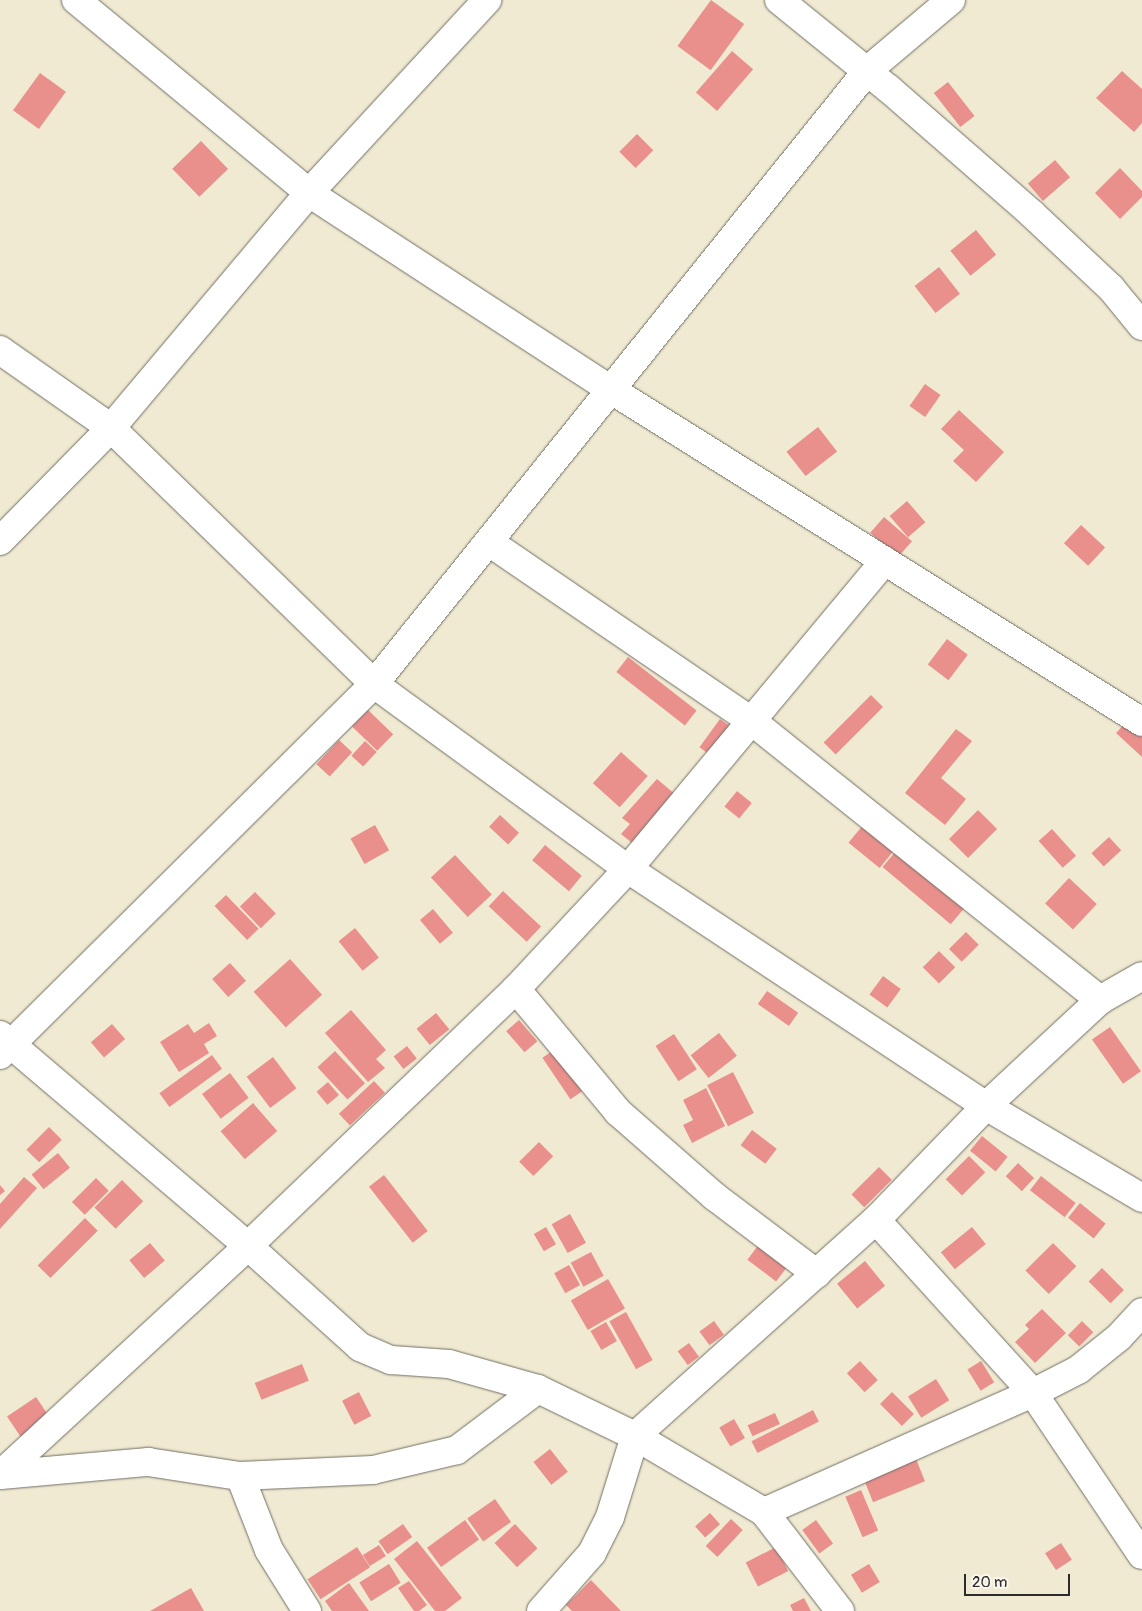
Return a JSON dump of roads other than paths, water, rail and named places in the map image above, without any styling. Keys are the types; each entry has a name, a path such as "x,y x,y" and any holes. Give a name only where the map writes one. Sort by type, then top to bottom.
{"street":[{"path":"76,0 310,193 613,391 1142,722"},
{"path":"0,541 111,428 310,193 488,0"},
{"path":"779,0 867,72 1031,213 1111,288 1142,326"},
{"path":"840,1611 764,1512 635,1436 538,1389 449,1364 391,1360 360,1347 248,1246 4,1044 374,684 613,391 867,72 951,0"},
{"path":"0,350 111,428 374,684 628,869 986,1106 1142,1198"},
{"path":"489,542 754,722 1100,1000"},
{"path":"0,1475 248,1246 516,989 628,869 754,722 885,561"},
{"path":"541,1611 592,1553 610,1517 635,1436 876,1220 986,1106 1100,1000 1142,976"},
{"path":"516,989 618,1112 714,1196 817,1274"},
{"path":"876,1220 1033,1393 1142,1556"},
{"path":"764,1512 1033,1393 1078,1370 1119,1337 1142,1312"},
{"path":"0,1475 148,1462 240,1476 373,1470 457,1450 538,1389"},
{"path":"240,1476 269,1550 307,1611"}]}
